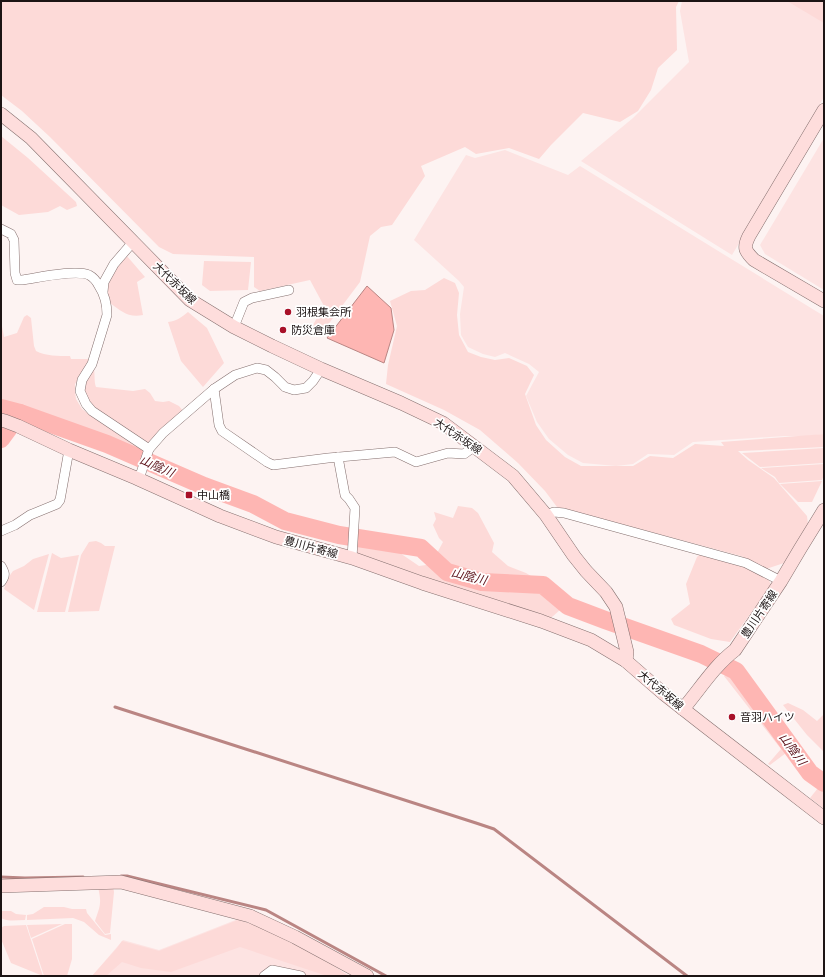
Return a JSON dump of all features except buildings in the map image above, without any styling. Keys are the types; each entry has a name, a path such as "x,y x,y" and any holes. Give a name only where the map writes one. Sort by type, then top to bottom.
{"main road":[{"path":"824,110 748,236 745,248 754,260 824,301"},
{"name":"大代赤坂線","path":"1,114 31,138 190,300 234,327 321,369 401,403 443,423 514,476 546,515 574,556 606,592 616,607 627,656 664,694 824,818"},
{"name":"豊川片寄線","path":"3,421 18,426 220,516 276,537 352,558 422,584 541,621 591,640 627,656"},
{"name":"豊川片寄線","path":"683,709 711,674 729,654 735,650 781,581 824,510"},
{"path":"1,886 121,882 250,916 295,937 367,976"}],"street":[{"path":"1,229 11,234 14,240 15,273 17,280 55,274 79,273 89,275 96,281 103,292 107,307 107,315 92,364 82,380 80,390 86,404 92,411 149,450"},
{"path":"103,292 104,282 114,264 133,242"},
{"path":"234,327 244,302 252,298 289,290"},
{"path":"136,478 141,473 149,450 163,433 214,388 235,375 256,368 266,370 285,387 294,390 306,388 321,369"},
{"path":"214,388 219,424 222,431 273,465 395,452 416,462 448,453 464,454 474,446"},
{"path":"1,531 15,525 30,514 57,504 60,500 69,450"},
{"path":"338,457 345,495 355,508 352,558"},
{"path":"546,515 554,512 564,513 746,563 781,581"},
{"path":"1,566 5,573 1,582"},
{"path":"264,976 272,970 300,976"}],"shaded area":[{"path":"1,1 679,1 676,7 677,50 658,68 651,90 638,111 620,122 583,113 539,159 509,148 476,154 465,147 421,166 425,176 392,225 381,227 370,236 360,282 321,334 310,330 324,306 310,280 260,291 254,287 254,257 173,254 159,247 50,137 22,111 1,95"},
{"path":"682,1 808,1 824,19 824,97 732,255 581,161 633,118 689,62 680,11"},
{"path":"787,1 824,1 824,23"},
{"path":"1,136 28,158 76,202 77,206 67,210 60,206 48,212 19,215 1,205"},
{"path":"824,138 824,290 765,254 760,245"},
{"path":"505,150 568,175 580,166 824,316 824,434 693,442 674,455 648,454 633,464 616,466 583,463 568,455 549,439 537,422 526,396 539,372 529,364 505,353 495,357 483,354 468,347 461,335 460,314 464,287 414,240 466,155 475,158"},
{"path":"126,255 145,277 137,282 143,315 129,315 110,303 107,289 109,278"},
{"path":"204,261 251,262 248,290 210,291 202,285"},
{"path":"444,278 455,283 459,293 457,315 459,335 468,352 495,360 509,358 527,366 534,375 525,394 536,425 546,440 565,457 581,466 633,466 650,456 673,458 695,444 724,446 721,442 824,434 824,447 738,451 748,460 774,478 807,516 808,524 784,563 766,569 741,556 557,507 545,491 518,463 480,430 444,410 386,384 388,365 397,326 390,301 411,291 425,290"},
{"path":"367,286 391,308 394,330 384,363 327,338"},
{"path":"188,312 207,328 224,363 203,387 181,361 168,322 177,320"},
{"path":"27,315 31,318 34,346 36,351 48,355 70,356 71,359 91,359 75,384 76,399 82,409 144,451 142,453 65,423 23,409 1,405 1,321 4,337 17,333 24,317"},
{"path":"94,369 96,387 133,391 145,389 150,393 155,401 169,401 179,406 183,411 148,445 94,409 84,394 84,381"},
{"path":"824,448 824,463 760,467 742,453"},
{"path":"824,464 824,475 822,480 779,483 775,477 761,468"},
{"path":"822,481 812,502 798,502 780,484"},
{"path":"458,506 472,508 478,513 494,543 492,552 508,566 526,573 539,581 472,574 452,566 436,555 443,542 439,538 433,525 436,519 434,512 453,518"},
{"path":"96,541 105,546 115,546 99,611 68,612 81,555 89,542"},
{"path":"357,541 378,545 397,551 419,566 433,564 449,576 481,584 538,585 553,598 560,610 552,617 546,618 356,556"},
{"path":"52,553 61,558 79,555 65,612 37,612"},
{"path":"701,553 745,566 768,578 771,585 730,642 711,639 674,625 671,619 690,604 686,584 697,557"},
{"path":"49,554 34,610 4,589 8,578 13,571 24,566 33,559"},
{"path":"729,671 740,682 790,750 770,765 768,764 781,749 724,676"},
{"path":"788,703 803,710 817,721 824,714 824,752 807,735 783,705"},
{"path":"818,788 824,793 824,809 810,798"},
{"path":"113,886 114,892 110,933 105,934 95,921 100,905 98,887"},
{"path":"44,907 86,909 87,913 105,935 111,934 111,940 99,935 84,922 73,918 27,920 27,915 33,914"},
{"path":"1,911 11,911 16,914 26,915 25,920 10,920 1,918"},
{"path":"238,919 275,934 324,959 350,976 92,976 123,940 159,950"},
{"path":"238,920 283,938 324,960 348,976 327,976 240,947 171,972 141,968 122,962 106,976 92,976 122,941 159,951"},
{"path":"62,924 31,938 27,925"},
{"path":"65,924 72,924 72,959 67,976 44,976 32,939"},
{"path":"26,925 43,976 11,963 1,939 1,928 4,926"}],"waterway":[{"name":"山陰川","path":"1,408 20,413 107,444 204,486 253,504 285,521 339,535 421,548 447,572 482,582 543,585 568,606 701,654 736,671 810,773 824,783"},
{"path":"1,439 20,413"},
{"path":"115,707 494,829 687,976"},
{"path":"121,876 127,876 266,910 386,976"},
{"path":"1,877 83,877"}],"place":[{"name":"羽根集会所","path":"288,312"},
{"name":"防災倉庫","path":"283,330"},
{"name":"中山橋","path":"189,495"},
{"name":"音羽ハイツ","path":"732,717"}]}
